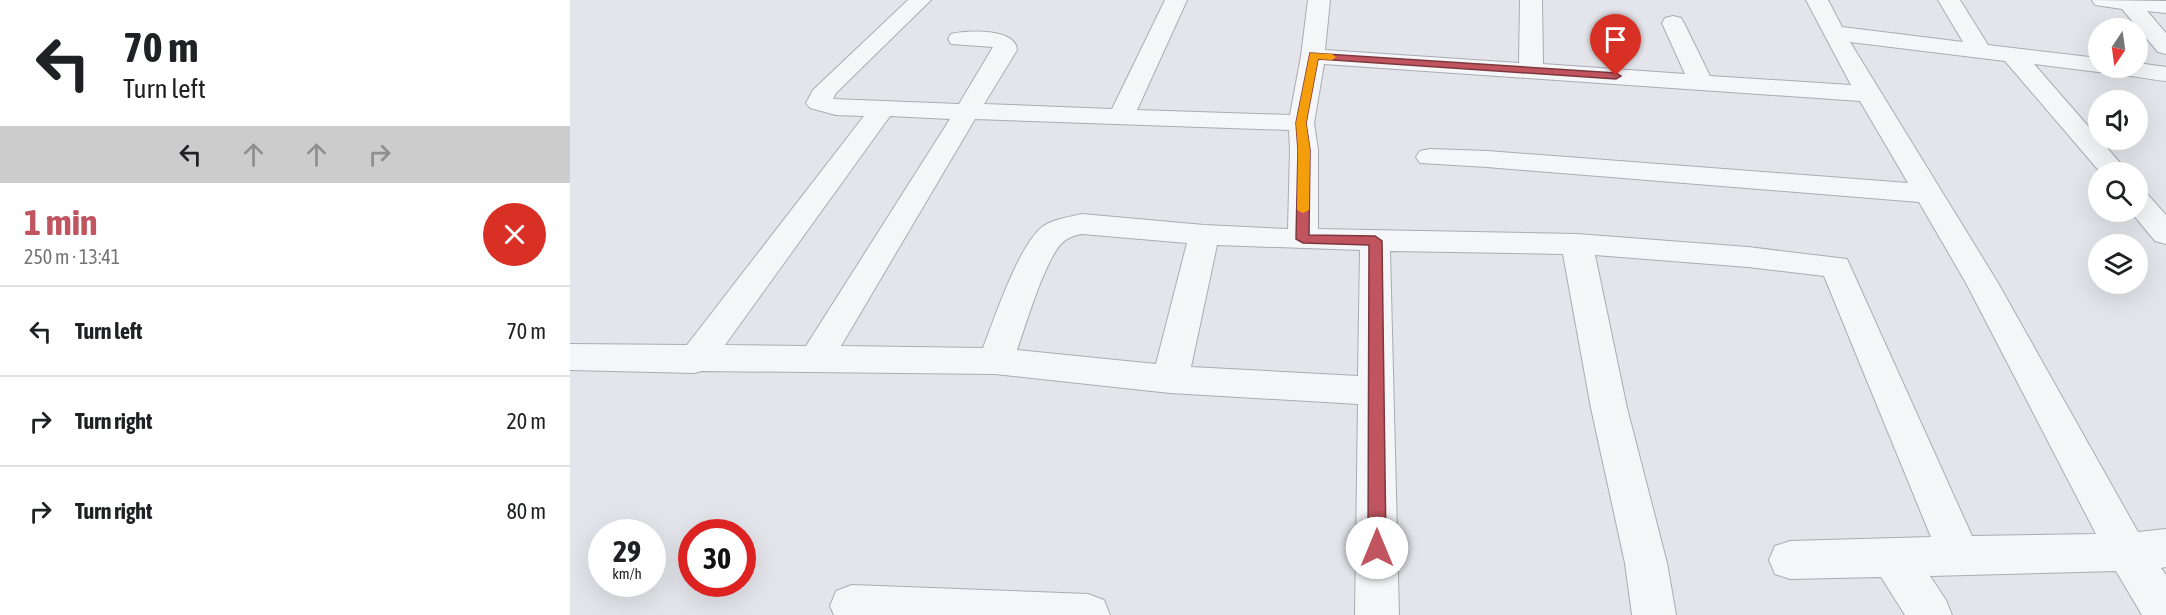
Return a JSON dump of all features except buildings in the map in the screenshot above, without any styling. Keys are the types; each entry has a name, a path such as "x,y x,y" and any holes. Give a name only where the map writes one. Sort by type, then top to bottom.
{"street":[{"path":"920,0 825,90 819,103 836,107 1122,115 1301,123"},
{"path":"1122,115 1176,0"},
{"path":"1303,239 1304,150 1301,123 1313,56 1319,0"},
{"path":"1531,70 1532,0"},
{"path":"1817,0 1842,48 1982,283 2146,550 2166,614"},
{"path":"1949,0 1980,51"},
{"path":"2103,0 2166,7"},
{"path":"2127,1 2166,47"},
{"path":"1673,23 1701,82"},
{"path":"1835,33 2088,64"},
{"path":"815,360 1005,50 1005,43 996,40 959,39"},
{"path":"2013,55 2105,162"},
{"path":"1313,56 1870,94"},
{"path":"2148,72 2166,74"},
{"path":"695,360 883,108"},
{"path":"1430,157 1487,159 1930,194"},
{"path":"2148,213 2166,234"},
{"path":"995,361 1039,254 1050,236 1065,226 1082,224 1204,235 1375,241 1577,244 1748,257 1836,267 1960,556"},
{"path":"1170,379 1204,235"},
{"path":"1375,241 1377,615"},
{"path":"1577,244 1609,408 1646,563 1654,615"},
{"path":"570,357 695,360 995,361 1170,379 1377,392"},
{"path":"1790,560 2146,550"},
{"path":"1893,558 1930,615"},
{"path":"852,606 1088,615"}],"slow traffic":[{"path":"1303,210 1304,150 1301,123 1313,56 1332,57"}],"route":[{"path":"1377,548 1375,241 1303,239 1304,150 1301,123 1313,56 1616,76"}]}
